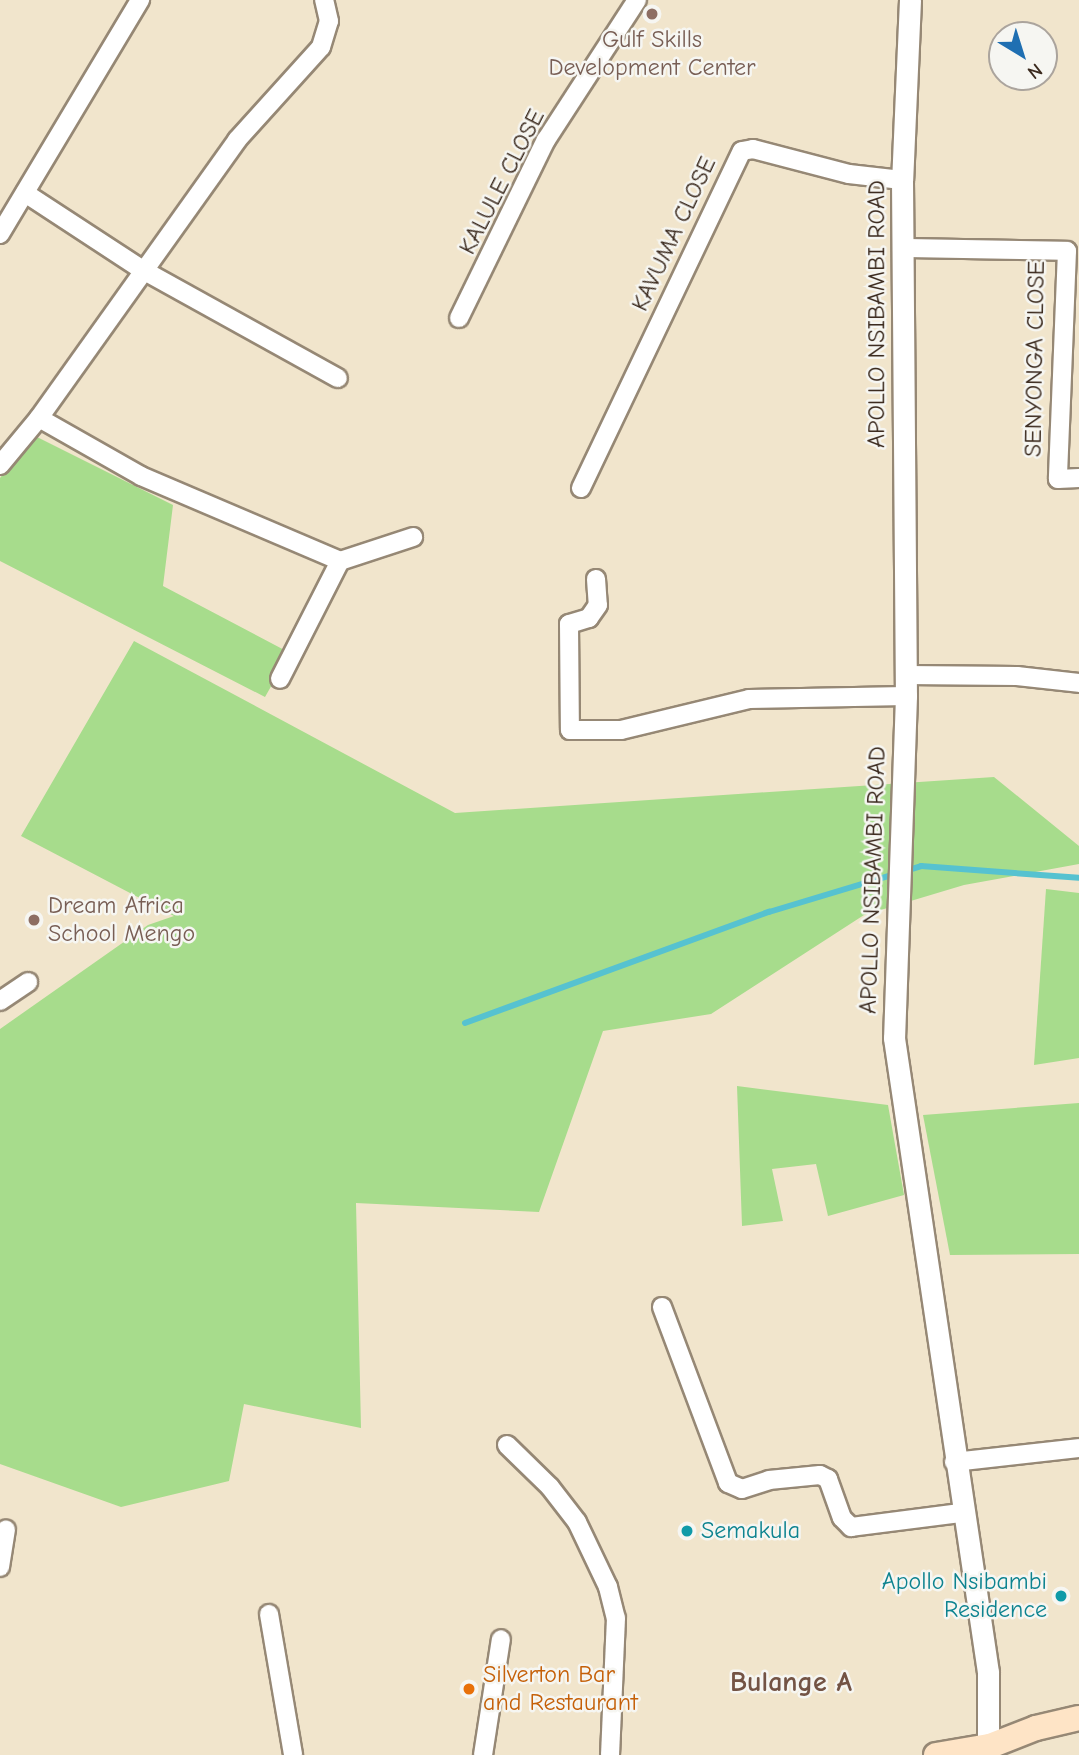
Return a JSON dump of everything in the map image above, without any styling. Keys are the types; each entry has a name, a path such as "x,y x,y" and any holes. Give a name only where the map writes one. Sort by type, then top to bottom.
{"main road":[{"path":"936,1755 989,1751 1036,1728 1079,1717"}],"street":[{"path":"0,234 140,0"},
{"path":"0,465 39,418 141,269 237,140 321,47 329,21 324,0"},
{"name":"KALULE CLOSE","path":"459,318 546,140 637,0"},
{"name":"APOLLO NSIBAMBI ROAD","path":"910,0 902,180 906,685 894,1038 961,1513 988,1672 989,1751"},
{"name":"KAVUMA CLOSE","path":"582,488 742,151 753,149 821,168 902,180"},
{"path":"25,193 141,269 338,378"},
{"name":"SENYONGA CLOSE","path":"902,248 1066,251 1058,479 1079,478"},
{"path":"39,418 141,477 340,561 413,537"},
{"path":"280,679 340,561"},
{"path":"596,579 598,605 589,618 569,624 569,730 621,730 749,699 1017,676 1079,683"},
{"path":"0,1000 29,982"},
{"path":"662,1307 728,1483 743,1489 769,1480 820,1475 828,1479 842,1518 851,1527 961,1513"},
{"path":"507,1445 551,1487 576,1522 608,1587 616,1618 610,1755"},
{"path":"954,1462 1079,1448"},
{"path":"0,1566 6,1530"},
{"path":"269,1614 293,1755"},
{"path":"484,1755 501,1639"}],"green space":[{"path":"33,435 173,505 163,586 290,653 265,697 0,561 0,478"},
{"path":"134,641 455,813 994,777 1079,846 1079,864 964,885 864,915 711,1014 603,1031 539,1212 356,1203 361,1428 244,1404 229,1481 121,1507 0,1464 0,1029 148,925 174,916 21,836"},
{"path":"1046,889 1079,893 1079,1058 1034,1065"},
{"path":"737,1086 888,1105 904,1195 828,1216 816,1164 772,1169 783,1221 742,1226"},
{"path":"1079,1103 1079,1254 950,1255 923,1115"}],"waterway":[{"path":"465,1023 769,912 921,866 1079,878"}],"place":[{"name":"Gulf Skills Development Center","path":"652,14"},
{"name":"Dream Africa School Mengo","path":"34,920"},
{"name":"Semakula","path":"687,1531"},
{"name":"Apollo Nsibambi Residence","path":"1061,1596"},
{"name":"Silverton Bar and Restaurant","path":"469,1689"}],"district":[{"name":"Bulange A","path":"791,1682"}]}
